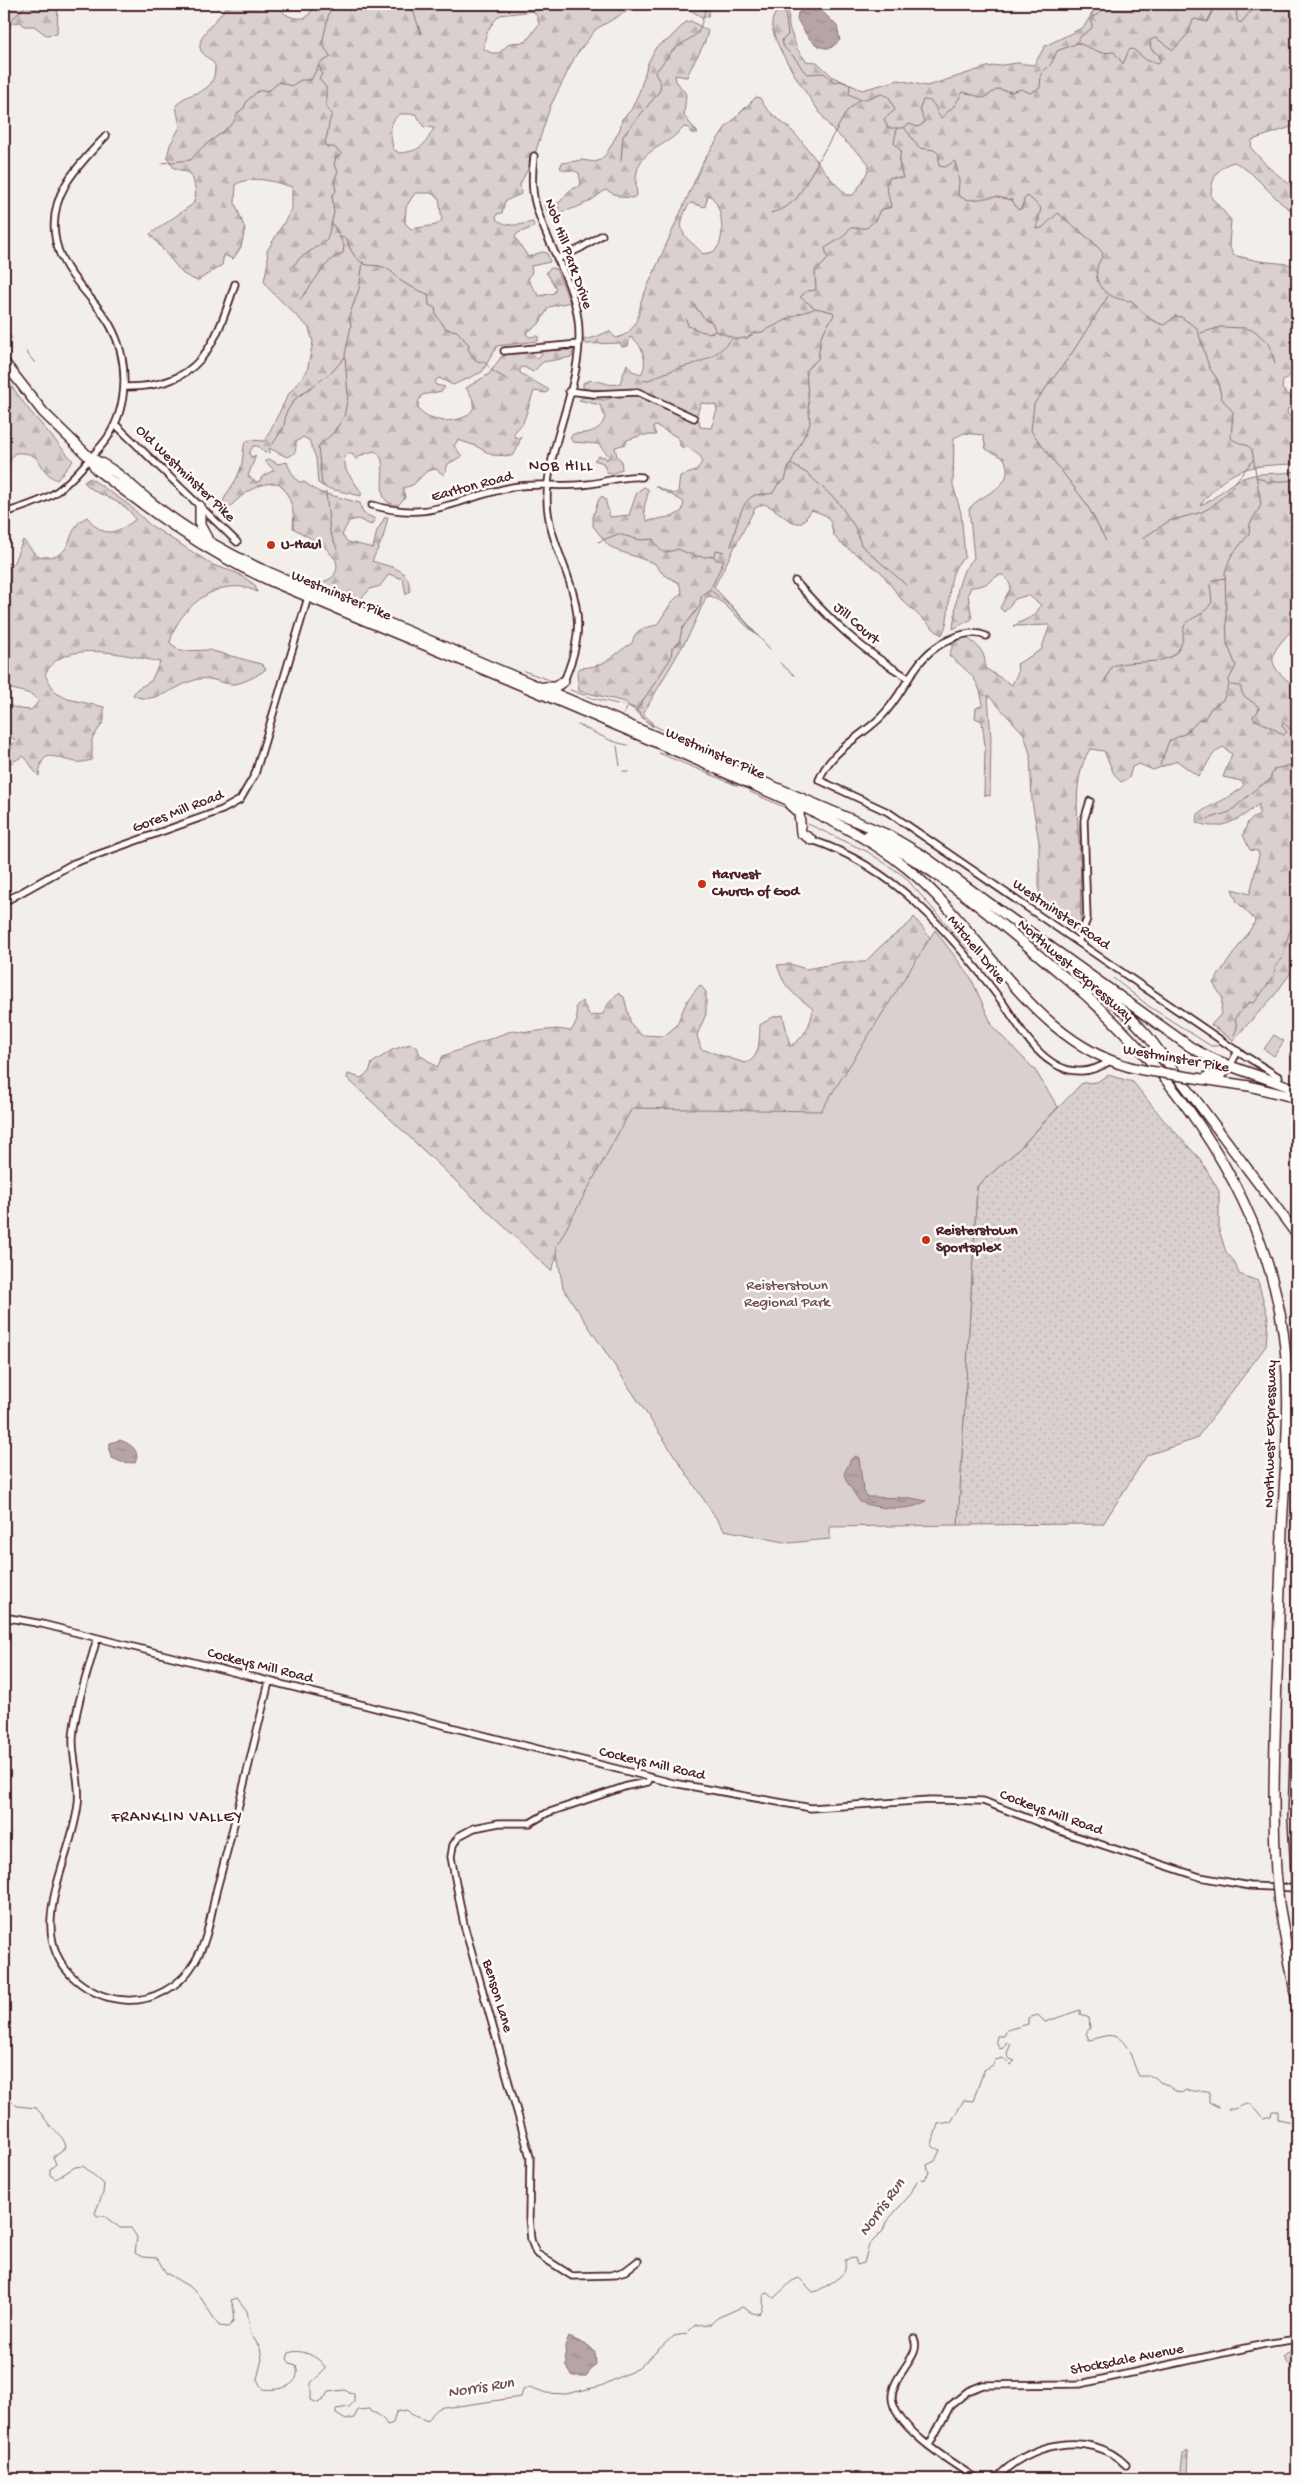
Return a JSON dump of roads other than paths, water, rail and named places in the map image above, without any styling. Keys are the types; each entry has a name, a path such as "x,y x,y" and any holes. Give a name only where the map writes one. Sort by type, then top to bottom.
{"highway":[{"name":"Westminster Pike","path":"4,362 43,412 90,458 96,469 187,536 254,574 309,594 574,700 888,835 922,855 993,908 1189,1046 1230,1066 1278,1080 1297,1089"},
{"name":"Westminster Pike","path":"90,458 103,463 152,503 208,540 309,594 678,752 806,809 866,840 907,868 933,893 1058,1030 1082,1047 1110,1061 1250,1086 1297,1098"},
{"path":"200,506 200,526 208,540"},
{"path":"541,687 556,687 564,681"},
{"path":"564,681 565,691 574,700"},
{"path":"782,798 799,813 800,831 803,836 812,840"},
{"name":"Northwest Expressway","path":"806,809 884,843 918,862 988,915 1087,995 1123,1029 1154,1065 1228,1171 1244,1202 1264,1249 1276,1291 1285,1339 1288,1390 1273,1783 1279,1904 1297,2003"},
{"name":"Northwest Expressway","path":"993,908 1093,984 1130,1017 1182,1081 1297,1235"},
{"path":"1201,1077 1220,1075 1230,1066"},
{"path":"1230,1066 1231,1074 1238,1084"},
{"path":"1250,1086 1272,1086 1278,1080"},
{"path":"1282,1586 1297,1395"},
{"path":"1297,1697 1293,1819 1297,1893"}],"street":[{"path":"4,513 51,496 70,480 107,438 121,408 124,387 123,363 115,334 104,315 66,268 59,253 55,236 56,210 65,183 106,136"},
{"name":"Nob Hill Park Drive","path":"534,156 532,182 534,201 576,309 579,344 548,486 551,532 573,593 578,617 574,654 564,681"},
{"path":"557,259 582,248 602,235"},
{"path":"124,387 162,383 194,366 214,342 235,284"},
{"path":"504,351 579,344"},
{"path":"569,391 594,394 638,392 694,418"},
{"name":"Old Westminster Pike","path":"115,424 238,542"},
{"name":"Earlton Road","path":"372,505 395,511 420,512 442,509 513,487 584,485 628,476 642,477"},
{"name":"Jill Court","path":"796,581 847,636 876,658 907,677"},
{"name":"Gores Mill Road","path":"4,902 74,863 222,810 240,800 254,774 309,594"},
{"path":"907,677 928,652 947,640 967,634 986,636"},
{"name":"Westminster Road","path":"907,677 888,710 873,725 832,756 819,780 888,812 1278,1080"},
{"path":"1078,942 1087,919 1084,820 1090,801"},
{"name":"Mitchell Drive","path":"812,840 846,853 870,866 891,880 919,904 962,952 1042,1055 1060,1067 1076,1071 1091,1071 1110,1061"},
{"path":"1230,1066 1238,1051"},
{"name":"Cockeys Mill Road","path":"4,1616 650,1778 786,1805 811,1808 930,1800 983,1801 1066,1833 1200,1877 1250,1886 1297,1888"},
{"path":"97,1638 73,1739 79,1775 78,1806 50,1922 55,1949 69,1974 86,1988 112,1999 133,2000 157,1995 181,1980 196,1961 222,1870 270,1682"},
{"name":"Benson Lane","path":"638,2261 625,2271 612,2275 572,2276 541,2258 533,2249 528,2195 530,2157 464,1925 451,1851 459,1836 474,1828 499,1823 530,1822 547,1813 627,1786 648,1782 650,1778"},
{"path":"914,2338 916,2349 895,2384 893,2401 902,2420 929,2445 977,2479"},
{"name":"Stocksdale Avenue","path":"929,2445 950,2406 968,2391 983,2385 1080,2384 1265,2344 1297,2339"},
{"path":"996,2479 1008,2467 1024,2456 1055,2445 1078,2445 1099,2448 1118,2457 1126,2465"}],"water":[{"path":"809,4 816,5 837,26 840,40 831,48 819,46 810,40 797,19 798,13"},
{"path":"120,1440 134,1448 137,1455 135,1463 121,1462 112,1458 109,1450 110,1443"},
{"path":"856,1456 859,1458 863,1490 868,1497 911,1498 926,1501 912,1507 903,1508 884,1508 860,1502 844,1474 851,1459"},
{"path":"569,2337 589,2346 595,2352 596,2364 586,2376 573,2376 566,2367 565,2346"}],"waterway":[{"path":"4,27 28,4"},
{"path":"162,163 191,160 199,150 232,124 247,101 258,91 270,90 279,82 291,86 301,80 311,80 320,63 331,57 322,44 331,4"},
{"path":"411,4 421,34"},
{"path":"702,21 707,4"},
{"path":"784,4 788,35 782,40 785,48 796,59 803,70 807,74 824,73 834,82 841,81 850,85 849,94 861,100 882,94 889,97 895,110 884,119 888,128 903,128 909,124 918,127 924,123 920,108 923,100 931,102 941,118 954,106 963,92 984,98 998,89 1011,92 1021,89 1030,93 1040,88 1041,74 1051,64 1057,51 1078,43 1102,53 1114,52 1123,64 1129,50 1133,49 1146,60 1158,64 1160,56 1151,49 1150,40 1156,38 1173,50 1188,34 1193,20 1207,22 1214,8 1236,7 1237,21 1241,23 1250,12 1267,4"},
{"path":"828,8 831,4"},
{"path":"1076,43 1081,36 1092,28 1092,17 1099,14 1105,4"},
{"path":"621,161 623,136 659,92 661,84 655,73 672,51 698,33 702,22"},
{"path":"291,268 300,258 327,240 334,213 332,196 336,191 334,181 338,171 334,165 336,157 342,154 334,147 327,147 325,142 332,114 326,107 326,87 319,79 322,74 319,66"},
{"path":"771,213 785,208 797,198 847,111 859,100"},
{"path":"904,127 919,148 934,150 939,154 939,166 945,167 955,161 959,181 958,195 972,200 992,197 1012,200 1018,210 1022,208 1024,199 1028,196 1041,208 1036,229 1042,228 1058,213 1103,253 1098,266 1097,276 1101,288 1106,292 1118,299 1132,301 1146,316 1164,325 1176,316 1181,317 1197,328 1209,367 1217,379 1222,399 1233,412 1231,438 1252,450 1261,505 1250,524 1249,534 1231,556 1225,573 1227,643 1236,666 1228,681 1229,685 1223,700 1211,708 1205,718 1198,721 1186,733 1169,741 1160,765"},
{"path":"731,546 741,511 748,499 753,496 773,493 778,484 785,480 788,469 810,424 806,370 818,359 821,336 834,315 833,312 815,308 800,297 807,291 816,290 815,272 828,259 825,248 843,237 850,228 867,228 876,219 880,210 891,207 886,184 890,177 903,178 899,162 901,151 894,143 897,128"},
{"path":"300,299 324,267 343,253 344,245 332,223"},
{"path":"340,237 347,239 353,253 364,264 381,266 403,282 428,294 429,305 435,308 436,315 446,329 457,331 469,345 468,349 476,361 484,362 489,367"},
{"path":"325,486 322,484 318,447 334,432 344,417 348,396 345,355 351,326 349,316 359,289 363,262"},
{"path":"1106,541 1086,503 1031,431 1034,404 1072,353 1108,296"},
{"path":"692,303 705,319 712,322 715,330"},
{"path":"686,319 688,326 705,332 716,331 736,339 747,338 754,333 762,332 798,314 814,309"},
{"path":"1201,333 1221,327 1245,328 1255,331 1270,345 1275,364"},
{"path":"643,381 701,362 715,354 732,339"},
{"path":"26,352 35,363"},
{"path":"272,445 284,427 286,413 295,399 332,372 345,357"},
{"path":"491,370 508,380"},
{"path":"1143,538 1169,521 1202,512 1211,507 1226,494 1253,460"},
{"path":"791,464 808,474 838,502 855,527 861,545 906,585"},
{"path":"1256,477 1269,482 1297,480"},
{"path":"326,492 330,532 339,553"},
{"path":"598,542 618,534 641,540 653,539 660,549 665,552 678,549 704,557 713,556 717,550 724,552"},
{"path":"712,586 724,560 716,560 714,556"},
{"path":"1105,681 1112,666 1160,660 1170,657 1177,651 1182,641 1184,626 1201,614 1212,602 1210,584 1214,580 1225,578"},
{"path":"636,711 671,658 672,648 679,643 682,629 700,606 701,597 711,588"},
{"path":"710,590 732,607 770,649"},
{"path":"780,663 794,675"},
{"path":"524,671 552,681"},
{"path":"1231,685 1240,686 1243,695 1259,707 1258,712 1253,716 1254,719 1283,735 1287,732 1282,726 1283,722 1292,731 1297,742"},
{"path":"570,690 592,698 635,708"},
{"path":"624,714 627,708"},
{"path":"636,709 647,722 685,741"},
{"path":"578,725 609,740 628,745"},
{"path":"1293,731 1297,730"},
{"path":"617,746 620,766"},
{"path":"659,753 738,786"},
{"path":"1208,819 1230,812 1258,787 1269,781 1274,769 1292,765 1297,753"},
{"path":"623,771 628,772"},
{"path":"750,792 786,808"},
{"path":"808,824 868,852 904,876 970,951"},
{"path":"1080,824 1081,924"},
{"path":"1234,1035 1237,1028 1235,1018 1249,1002 1254,1003 1274,976 1275,967 1282,959 1289,933 1295,924 1297,910"},
{"path":"1113,978 1150,1007 1211,1046 1218,1046"},
{"path":"921,2179 924,2180 929,2173 927,2165 935,2161 940,2150 933,2147 932,2144 938,2124 951,2122 964,2100 973,2101 984,2070 993,2065 995,2060 1003,2058 1010,2065 1015,2061 1008,2058 1007,2053 1011,2044 1006,2043 1005,2047 1000,2049 996,2041 997,2036 1004,2036 1007,2030 1028,2024 1028,2018 1038,2015 1045,2022 1080,2010 1080,2014 1089,2018 1090,2028 1086,2033 1089,2040 1107,2036 1118,2038 1127,2047 1139,2076 1155,2077 1160,2082 1181,2093 1186,2090 1209,2092 1209,2102 1218,2107"},
{"name":"Norris Run","path":"4,2093 17,2106 36,2108 64,2140 66,2147 53,2157 56,2164 50,2169 50,2175 56,2179 75,2167 83,2166 104,2184 103,2193 95,2213 97,2216 104,2216 120,2228 131,2228 137,2237 135,2253 142,2257 157,2258 166,2273 190,2287 199,2295 219,2326 228,2327 233,2322 234,2309 231,2300 237,2298 247,2311 251,2334 260,2348 262,2359 257,2379 262,2389 282,2388 293,2383 296,2378 296,2365 290,2363 287,2359 289,2353 303,2352 318,2359 325,2367 324,2371 311,2383 311,2400 318,2403 324,2399 328,2392 344,2390 354,2394 354,2402 349,2407 336,2409 336,2414 346,2420 354,2418 358,2410 369,2409 387,2425 393,2423 396,2412 407,2410 412,2415 428,2421 440,2408 521,2397 523,2390 530,2387 546,2393 566,2394 601,2386 639,2368 673,2336 686,2334 695,2325 711,2324 717,2318 742,2307 751,2312 760,2313 763,2308 763,2295 768,2293 774,2298 792,2281 799,2278 813,2292 820,2290 835,2281 844,2272 845,2260 855,2258 857,2265 864,2263 869,2245 883,2231 886,2222 910,2195 917,2181"},
{"path":"1228,2109 1251,2104 1263,2118 1271,2116 1272,2111 1278,2111 1278,2119 1297,2123"}],"place":[{"name":"U-Haul","path":"271,545"},
{"name":"Harvest Church of God","path":"702,884"},
{"name":"Reisterstown Sportsplex","path":"926,1240"}],"district":[{"name":"NOB HILL","path":"561,467"},
{"name":"FRANKLIN VALLEY","path":"177,1818"}],"park label":[{"name":"Reisterstown Regional Park","path":"787,1294"}]}
